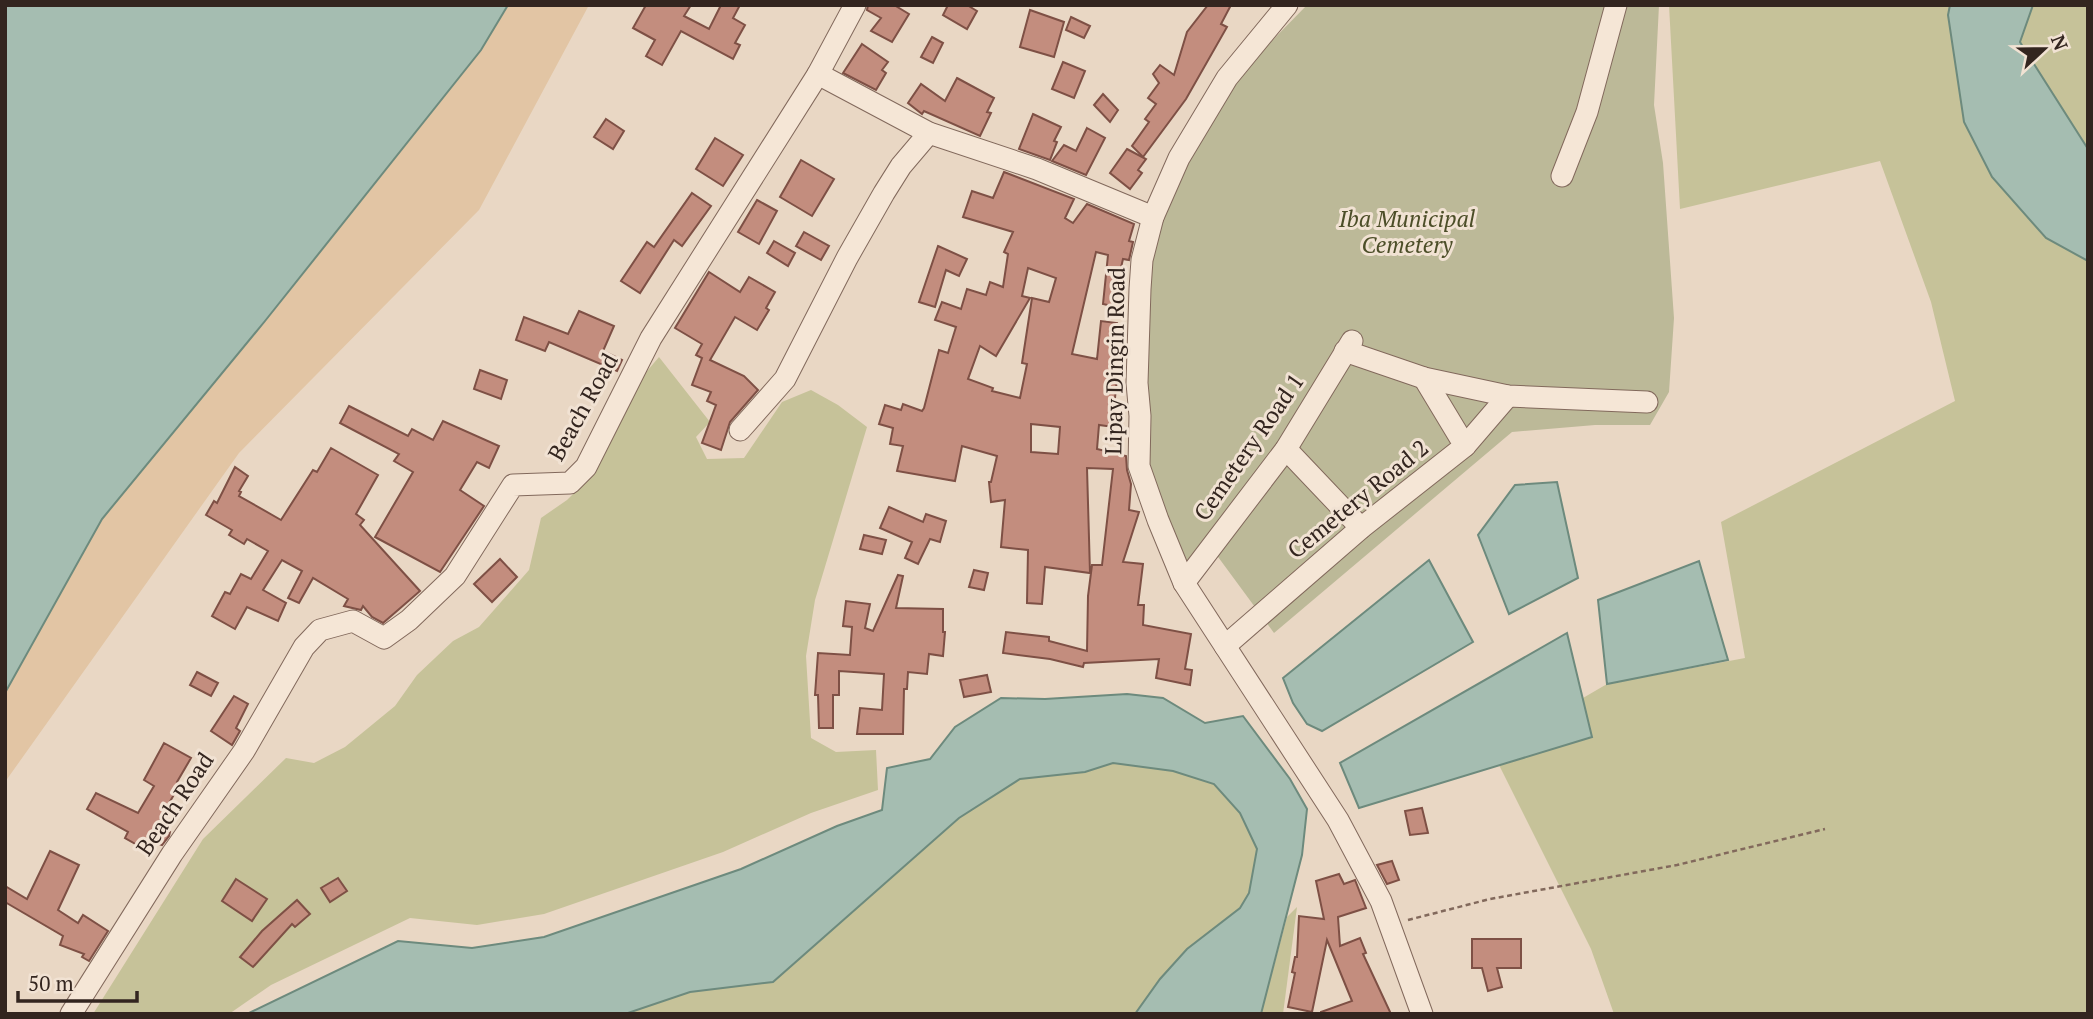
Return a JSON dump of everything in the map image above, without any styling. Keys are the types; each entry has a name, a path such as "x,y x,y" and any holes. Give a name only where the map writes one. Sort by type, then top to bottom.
{"street":[{"name":"Beach Road","path":"71,1014 172,854 244,751 304,647 320,630 353,621 384,638 410,620 455,576 513,485 570,483 586,467 650,338 818,74 855,5"},
{"name":"Lipay Dingin Road","path":"1287,5 1227,78 1179,158 1153,217 1142,260 1140,289 1137,383 1140,416 1139,466 1157,520 1184,583 1338,820 1391,925"},
{"path":"1562,176 1587,112 1616,5"},
{"path":"818,74 929,133 1037,169 1153,217"},
{"path":"740,430 785,379 847,258 884,194 901,166 929,133"},
{"name":"Cemetery Road 1","path":"1184,583 1286,449 1349,346 1424,378 1508,396 1647,402"},
{"name":"Cemetery Road 2","path":"1225,646 1361,528 1465,446 1424,378"},
{"path":"1465,446 1508,396"},
{"path":"1286,449 1361,528"},
{"path":"1391,925 1422,1014"}],"path":[{"path":"1391,925 1490,899 1677,865 1825,829"}],"shaded area":[{"path":"5,5 508,5 481,50 265,321 102,519 5,693"},
{"path":"1669,5 1950,5 1948,15 1964,122 1992,177 2046,238 2088,261 2088,1014 1614,1014 1591,949 1499,765 1592,737 1583,698 1607,684 1745,658 1721,522 1955,401 1931,302 1880,161 1680,209"},
{"path":"1950,5 2033,5 2020,42 2088,149 2088,261 2046,238 1992,177 1964,122 1948,15"},
{"path":"2033,5 2088,5 2088,149 2020,41"},
{"path":"659,357 710,422 696,437 707,459 744,458 782,402 811,390 838,405 867,427 815,600 806,656 811,738 836,752 876,750 878,790 811,813 723,852 544,914 477,925 410,918 271,985 229,1014 93,1014 203,839 286,758 314,763 345,747 395,706 417,675 453,641 479,627 529,570 541,518 567,500 582,485 625,397"},
{"path":"1557,482 1578,578 1509,614 1478,535 1515,485"},
{"path":"1429,560 1473,642 1322,731 1307,724 1293,703 1283,678"},
{"path":"1699,561 1728,660 1607,684 1598,600"},
{"path":"1567,633 1592,737 1359,808 1340,763"},
{"path":"1127,694 1163,698 1205,723 1243,716 1290,779 1307,809 1302,855 1261,1014 1135,1014 1160,979 1187,949 1240,908 1249,893 1257,849 1240,813 1214,784 1173,771 1113,763 1085,772 1020,779 959,818 773,982 690,992 625,1014 247,1014 398,941 472,948 544,937 741,869 837,826 882,810 887,768 930,759 955,727 1001,698 1045,699"},
{"path":"1113,763 1173,771 1214,784 1240,813 1257,849 1249,893 1240,908 1187,949 1160,979 1135,1014 625,1014 690,992 773,982 959,818 1020,779 1085,772"},
{"path":"1297,907 1283,1014 1261,1014 1287,917"}],"sand":[{"path":"508,5 589,5 479,210 239,453 5,782 5,693 102,519 265,321 481,50"}],"green space":[{"name":"Iba Municipal Cemetery","path":"1307,5 1659,5 1654,105 1663,163 1674,318 1669,392 1650,425 1595,425 1512,432 1274,633 1210,546 1187,575 1144,460 1142,334 1157,216 1229,91 1264,49"}],"building":[{"path":"646,5 691,5 684,16 709,29 721,5 740,5 733,18 745,25 735,43 740,45 733,59 681,31 662,65 646,56 655,40 633,28"},
{"path":"868,5 894,5 909,14 892,42 871,31 881,18 867,10"},
{"path":"948,5 967,5 977,11 967,29 943,15"},
{"path":"1208,5 1231,5 1221,24 1227,27 1186,99 1143,157 1132,146 1149,122 1145,119 1156,104 1148,98 1159,83 1153,74 1160,65 1174,75 1187,32"},
{"path":"1030,10 1064,22 1054,57 1020,47"},
{"path":"1071,17 1090,26 1084,38 1066,30"},
{"path":"932,37 943,43 933,63 921,57"},
{"path":"862,44 888,62 882,70 886,73 876,90 843,73"},
{"path":"1063,62 1085,71 1074,98 1052,89"},
{"path":"957,78 994,98 987,112 991,113 980,136 924,111 922,114 908,103 921,84 945,101"},
{"path":"1103,94 1118,110 1110,122 1094,105"},
{"path":"1033,114 1061,127 1054,141 1057,142 1050,160 1019,149"},
{"path":"606,119 624,131 613,149 594,137"},
{"path":"1087,128 1105,138 1086,175 1052,161 1064,145 1076,151"},
{"path":"715,138 743,155 723,186 696,169"},
{"path":"1127,149 1146,159 1138,170 1142,173 1130,189 1110,173"},
{"path":"801,160 834,179 812,216 780,197"},
{"path":"1004,172 1074,199 1065,218 1073,223 1087,204 1134,224 1129,241 1133,242 1129,260 1123,259 1112,306 1103,304 1108,255 1096,252 1072,354 1097,359 1101,321 1117,323 1117,344 1112,368 1118,368 1114,408 1117,408 1113,427 1099,425 1097,449 1126,456 1131,484 1129,510 1139,512 1123,562 1143,564 1138,605 1144,605 1143,625 1191,634 1185,669 1192,670 1190,685 1156,678 1159,659 1084,663 1083,667 1050,659 1003,653 1006,632 1049,637 1049,641 1087,651 1088,596 1092,565 1102,565 1113,469 1087,468 1090,573 1045,567 1042,604 1027,603 1028,550 1001,547 1005,500 991,502 989,482 997,456 962,446 955,481 897,471 903,446 890,444 893,428 879,424 885,405 901,410 903,404 922,411 924,408 939,350 948,353 956,327 935,320 942,302 961,309 967,289 986,295 990,282 1003,287 1008,254 1004,252 1013,232 963,217 972,191 993,198","holes":["1028,268 1056,278 1049,302 1032,298 1022,363 1027,364 1020,398 992,391 993,388 968,379 980,346 996,356 1030,298 1022,296","1031,424 1060,427 1058,454 1031,452"]},
{"path":"692,193 711,206 682,246 674,240 640,293 621,281 647,242 654,247"},
{"path":"757,200 777,211 759,244 738,232"},
{"path":"804,232 829,246 821,260 796,246"},
{"path":"774,241 795,253 788,266 767,253"},
{"path":"938,246 967,259 959,276 946,270 935,307 919,302"},
{"path":"709,272 740,292 749,277 775,292 766,308 769,310 757,330 735,317 710,360 744,376 758,390 730,422 721,450 702,443 716,405 707,401 711,392 692,385 702,358 696,355 702,344 675,328"},
{"path":"579,311 614,326 603,351 622,360 617,371 549,342 545,351 516,340 524,317 568,334"},
{"path":"480,370 507,380 501,399 474,389"},
{"path":"349,406 408,436 412,429 433,440 443,421 499,446 489,468 477,462 460,490 484,506 440,572 375,537 413,472 394,461 399,454 340,423"},
{"path":"331,448 378,475 356,514 364,520 360,525 420,591 383,623 372,617 363,606 361,610 344,606 348,599 313,578 299,603 288,598 302,571 282,560 263,590 286,603 278,621 247,607 235,629 212,616 225,592 230,594 241,574 251,579 268,551 247,539 244,544 229,535 232,530 206,515 214,501 217,503 235,467 248,476 239,496 281,520 313,470 317,472"},
{"path":"889,507 923,522 926,514 946,521 940,542 930,539 918,564 905,558 912,542 880,528"},
{"path":"864,535 886,540 882,554 860,549"},
{"path":"500,559 517,577 492,602 474,584"},
{"path":"974,570 988,573 984,590 969,587"},
{"path":"898,575 903,576 896,608 943,609 945,632 943,656 929,654 927,674 908,672 907,689 904,689 903,734 857,734 860,708 882,710 884,674 839,671 839,695 833,695 833,728 819,728 818,695 815,695 818,653 850,655 852,627 843,626 846,601 870,604 865,628 873,631"},
{"path":"197,672 218,683 211,696 190,685"},
{"path":"987,675 991,692 964,697 960,680"},
{"path":"234,696 248,704 236,728 240,731 232,745 211,731"},
{"path":"164,743 191,758 156,827 170,832 169,836 162,845 151,841 146,850 125,838 128,832 87,809 96,793 138,813 154,786 144,780"},
{"path":"1422,808 1428,833 1410,835 1405,811"},
{"path":"50,851 79,865 58,910 78,923 83,915 108,931 89,961 82,957 84,954 60,945 63,936 5,902 5,886 27,899"},
{"path":"1392,861 1399,880 1387,884 1377,865"},
{"path":"1339,874 1344,884 1355,880 1366,908 1338,917 1340,946 1360,938 1366,953 1363,954 1391,1014 1321,1014 1352,1001 1327,940 1312,1012 1288,1007 1295,973 1292,972 1297,957 1299,916 1324,919 1316,881"},
{"path":"338,878 347,891 330,902 321,888"},
{"path":"236,879 267,899 252,921 222,901"},
{"path":"297,900 310,914 295,927 292,924 253,967 240,957 262,931"},
{"path":"1472,939 1521,939 1521,968 1497,968 1502,987 1488,991 1482,968 1472,968"}]}
